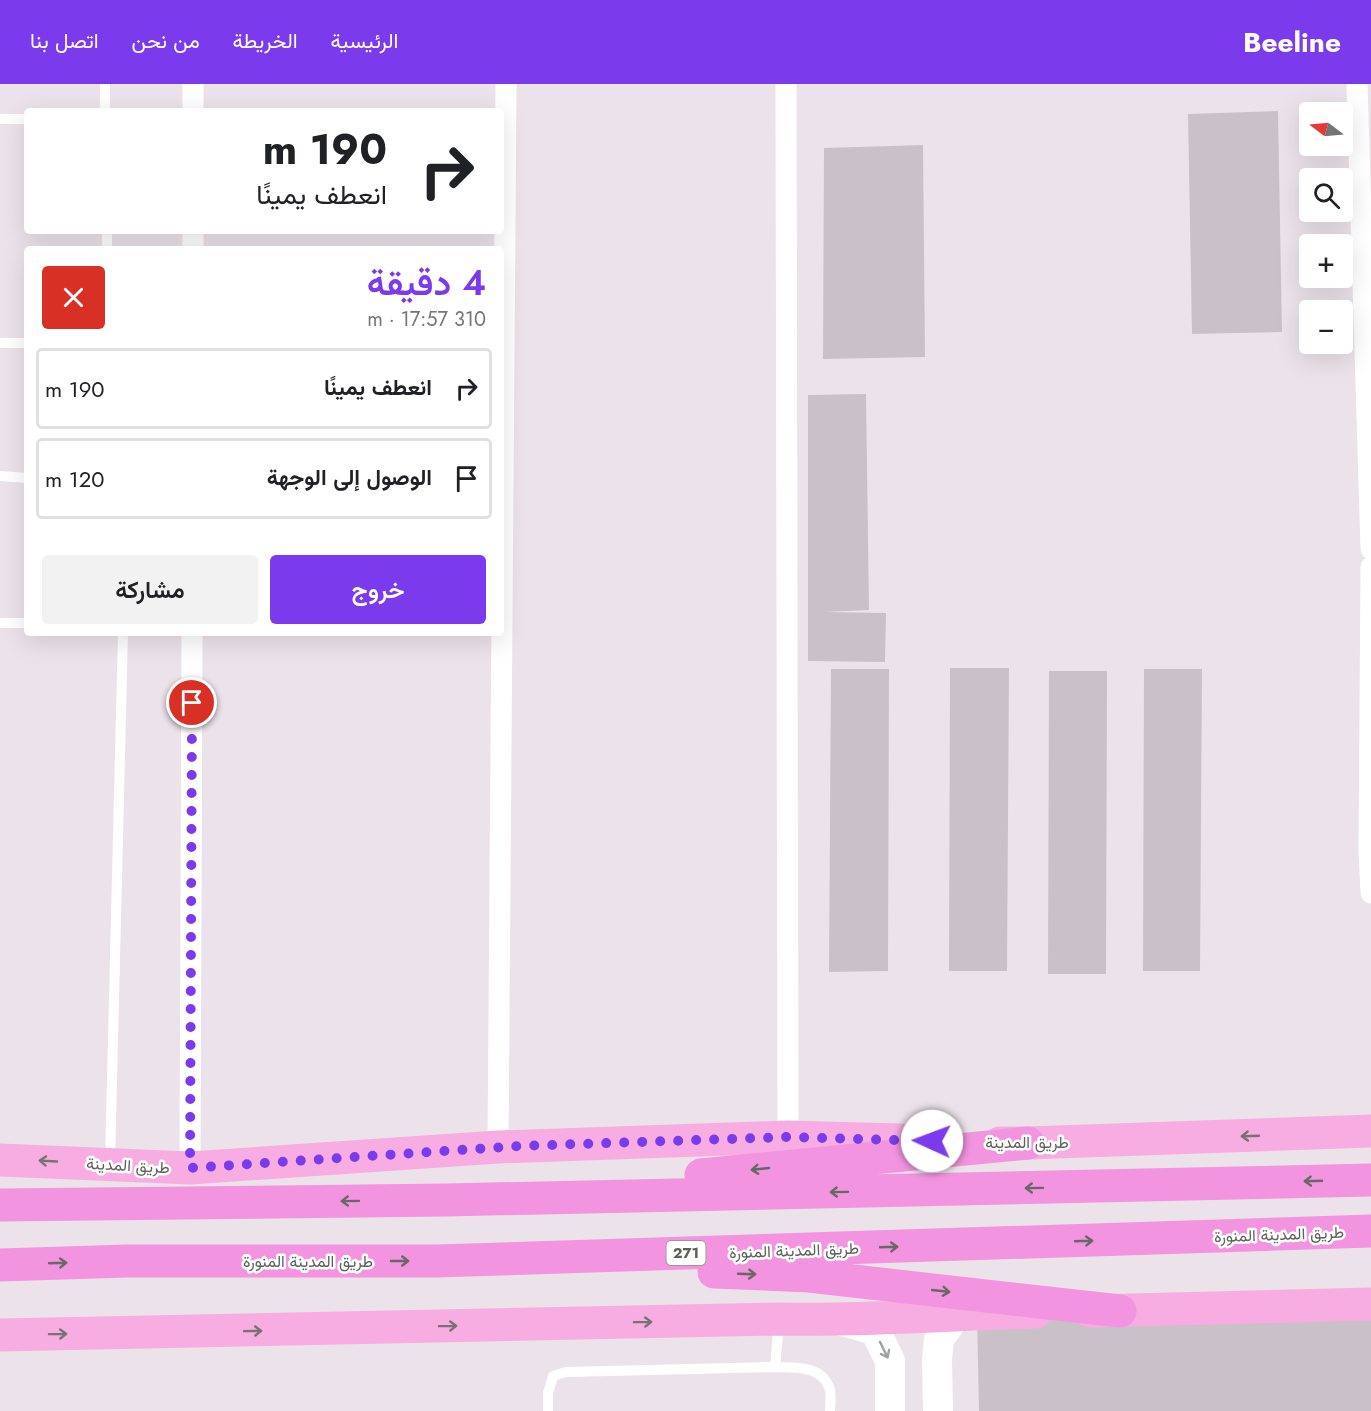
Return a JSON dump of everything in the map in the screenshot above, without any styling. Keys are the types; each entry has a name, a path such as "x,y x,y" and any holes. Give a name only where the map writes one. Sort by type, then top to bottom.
{"highway":[{"path":"446,1200 1028,1143"},
{"path":"0,1206 446,1200 1371,1180"},
{"name":"طريق المدينة المنورة","path":"0,1265 127,1261 437,1261 1371,1232"},
{"path":"437,1261 809,1276 1120,1311"}],"main road":[{"name":"طريق المدينة","path":"0,1160 190,1168 498,1147 788,1137 1028,1143 1371,1131"},
{"path":"0,1335 780,1319 839,1320 957,1314 1371,1304"},
{"path":"938,1411 939,1339 957,1314"},
{"path":"839,1320 874,1330 890,1361 890,1411"}],"street":[{"path":"193,84 193,108"},
{"path":"504,350 506,84"},
{"path":"786,84 788,1137"},
{"path":"1357,84 1371,549"},
{"path":"1371,567 1371,893"},
{"path":"190,1168 192,636"},
{"path":"498,1147 502,636"}],"lane":[{"path":"105,84 105,108"},
{"path":"0,119 24,119"},
{"path":"0,343 24,343"},
{"path":"0,476 24,478"},
{"path":"0,623 24,623"},
{"path":"110,1164 123,636"},
{"path":"775,1367 780,1319"},
{"path":"548,1411 548,1393 553,1376 566,1372 775,1367 807,1369 821,1375 830,1388 830,1411"}],"building":[{"path":"1278,111 1282,332 1192,334 1188,114"},
{"path":"923,145 925,357 823,359 824,148"},
{"path":"866,394 869,610 824,612 886,613 885,662 808,661 808,395"},
{"path":"950,668 1009,668 1007,971 949,971"},
{"path":"831,669 889,669 888,971 829,972"},
{"path":"1144,669 1202,669 1200,971 1143,971"},
{"path":"1049,671 1107,671 1106,974 1048,974"},
{"path":"1371,1307 1371,1411 979,1411 977,1316"}],"route":[{"path":"192,703 190,1168 520,1146 788,1137 932,1141"}]}
